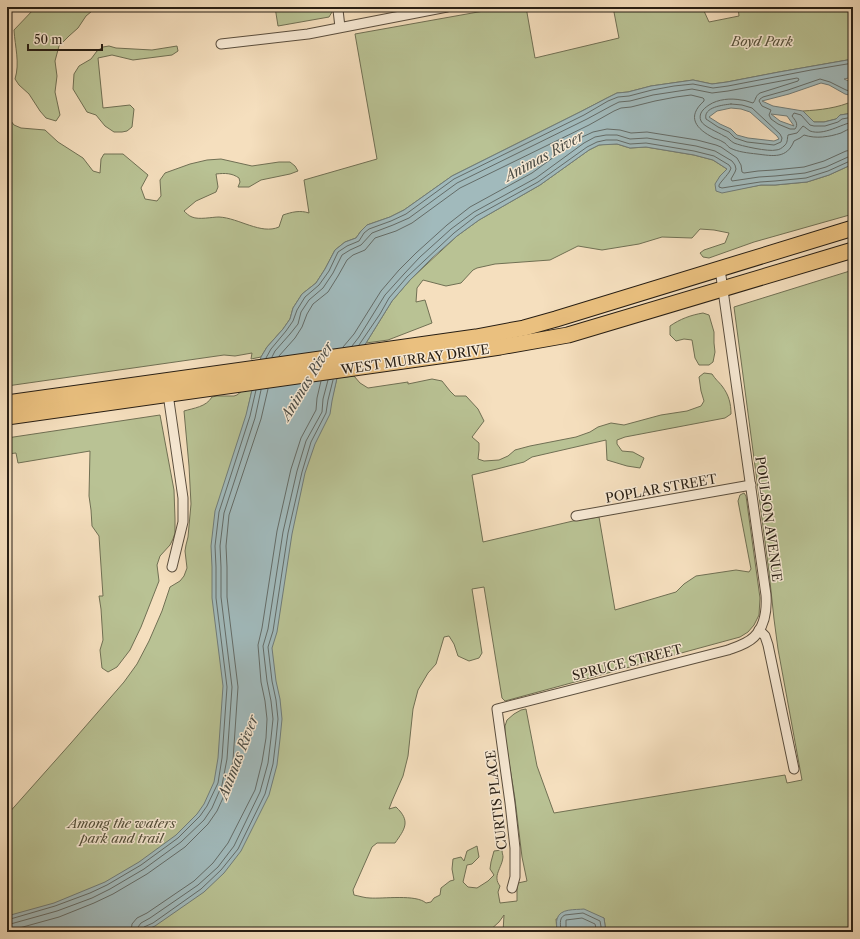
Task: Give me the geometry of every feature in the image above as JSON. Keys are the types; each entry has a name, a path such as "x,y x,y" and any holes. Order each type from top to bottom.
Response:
{"highway":[{"name":"WEST MURRAY DRIVE","path":"7,403 382,350 524,328 853,228"},
{"name":"WEST MURRAY DRIVE","path":"7,417 500,347 559,337 853,250"}],"street":[{"path":"339,7 340,27"},
{"path":"221,44 308,34 447,7"},
{"name":"POULSON AVENUE","path":"720,269 766,595 767,608 764,621 759,630"},
{"path":"168,394 184,498 183,522 172,567"},
{"name":"POPLAR STREET","path":"576,516 751,485"},
{"path":"759,630 765,636 768,645 794,768"},
{"name":"SPRUCE STREET","path":"497,709 728,650 748,642 759,630"},
{"name":"CURTIS PLACE","path":"497,709 514,835 516,877 512,888"}],"green space":[{"path":"34,7 97,7 86,16 78,28 59,46 55,61 57,76 55,92 60,115 56,121 46,118 29,94 15,79 17,61 14,30 34,9"},
{"path":"275,7 332,7 332,12 329,17 278,26"},
{"name":"Boyd Park","path":"506,7 526,7 535,58 619,38 613,7 703,7 709,22 739,16 738,7 853,7 853,59 727,82 712,84 693,80 617,93 452,176 404,210 390,217 367,225 356,238 345,242 335,250 316,283 302,294 293,308 290,319 267,347 261,357 251,359 252,353 235,356 224,355 7,386 7,116 14,125 21,128 45,130 58,142 83,158 93,171 100,173 101,159 104,154 123,154 148,175 141,188 145,199 157,201 161,196 160,180 165,173 190,164 207,160 221,159 252,166 290,162 298,171 261,180 249,187 238,187 240,182 239,178 234,175 216,174 218,187 216,192 196,201 184,211 195,218 227,218 257,228 272,229 279,227 283,215 296,212 309,213 304,180 377,159 355,34"},
{"path":"109,46 116,48 152,50 177,46 178,51 172,55 133,60 112,55 98,58 103,108 130,105 134,109 132,127 127,131 122,132 114,132 105,126 96,115 87,112 73,89 74,74 79,66 91,59 97,51 103,47"},
{"path":"853,101 853,113 840,115 836,119 824,122 813,122 803,111 829,108"},
{"path":"617,144 630,148 646,147 694,155 713,160 727,169 720,176 722,192 761,185 807,182 829,175 853,164 853,214 754,242 709,258 703,257 700,253 704,250 725,243 729,233 700,229 692,238 662,237 639,244 602,250 578,246 550,260 495,264 477,268 473,270 461,283 446,286 423,280 417,288 416,302 425,300 432,323 388,340 366,343 392,301 410,280 457,236 479,220 540,185 589,150 599,145"},
{"name":"Among the waters park and trail","path":"853,270 853,932 606,932 604,918 556,919 557,932 503,932 504,915 488,932 142,932 152,928 123,932 7,932 7,815 124,682 137,664 149,641 162,611 170,587 180,581 184,576 187,568 185,551 188,537 191,504 184,411 203,405 212,397 234,396 242,391 252,390 248,408 333,394 337,378 354,376 360,383 368,388 408,382 408,384 432,379 442,381 455,396 466,396 478,409 484,421 472,437 479,443 478,459 484,461 499,460 508,456 515,450 530,446 576,437 611,423 624,425 661,415 687,411 701,406 704,401 699,377 704,373 712,374 724,389 730,403 731,414 725,418 625,437 617,440 617,444 622,451 633,452 644,458 640,468 607,460 606,440 532,457 524,462 472,475 483,542 573,521 599,517 615,610 676,592 684,584 696,576 736,570 749,572 751,569 738,501 740,495 744,493 746,496 760,598 759,615 754,625 748,632 740,637 505,701 502,698 484,587 472,589 482,653 479,658 469,661 458,656 454,644 449,636 444,637 436,664 428,673 418,690 413,709 408,756 403,776 389,809 396,807 401,812 405,821 404,829 395,843 377,843 372,847 353,890 354,895 368,898 407,898 421,900 426,903 431,902 434,898 440,895 441,888 450,881 454,880 452,869 453,859 461,857 464,861 467,851 477,846 479,857 472,864 467,865 463,882 468,887 477,888 488,881 494,875 490,869 494,851 502,850 503,857 497,875 500,886 498,892 500,903 517,901 518,883 527,881 522,857 515,799 505,737 505,726 507,720 521,710 526,709 537,766 554,813 785,775 787,783 802,780 778,649 734,307"},
{"path":"703,313 709,315 714,332 715,352 713,362 709,365 699,365 695,358 692,340 684,339 676,341 670,335 670,326 678,321"},
{"path":"160,415 174,490 175,533 170,545 160,556 157,565 159,581 141,627 130,650 117,667 108,672 102,668 100,650 103,640 99,596 103,596 99,536 92,526 89,496 90,451 18,463 16,453 7,454 7,438"}],"water":[{"name":"Animas River","path":"853,59 853,77 844,79 853,83 853,96 821,83 762,101 773,106 803,111 814,122 824,122 836,119 840,115 853,113 853,164 829,175 807,182 761,185 722,193 716,191 715,184 727,169 713,160 694,155 646,147 630,148 617,144 599,145 589,150 540,185 479,220 457,236 410,280 392,301 366,343 337,378 330,414 315,444 305,473 292,534 277,632 272,648 282,719 277,765 269,795 241,851 224,873 204,892 155,926 142,932 7,932 7,916 54,903 105,882 139,862 176,835 197,814 204,804 214,782 218,758 223,686 212,598 211,546 215,511 246,415 261,357 267,347 290,319 293,308 302,294 316,283 335,250 345,242 356,238 367,225 390,217 404,210 452,176 617,93 693,80 712,84","holes":["731,108 750,112 779,139 774,141 748,138 737,135 731,129 709,117 717,111","771,114 787,116 794,126 780,121"]},
{"path":"584,909 604,918 606,932 557,932 557,920 561,913 568,910"}]}
